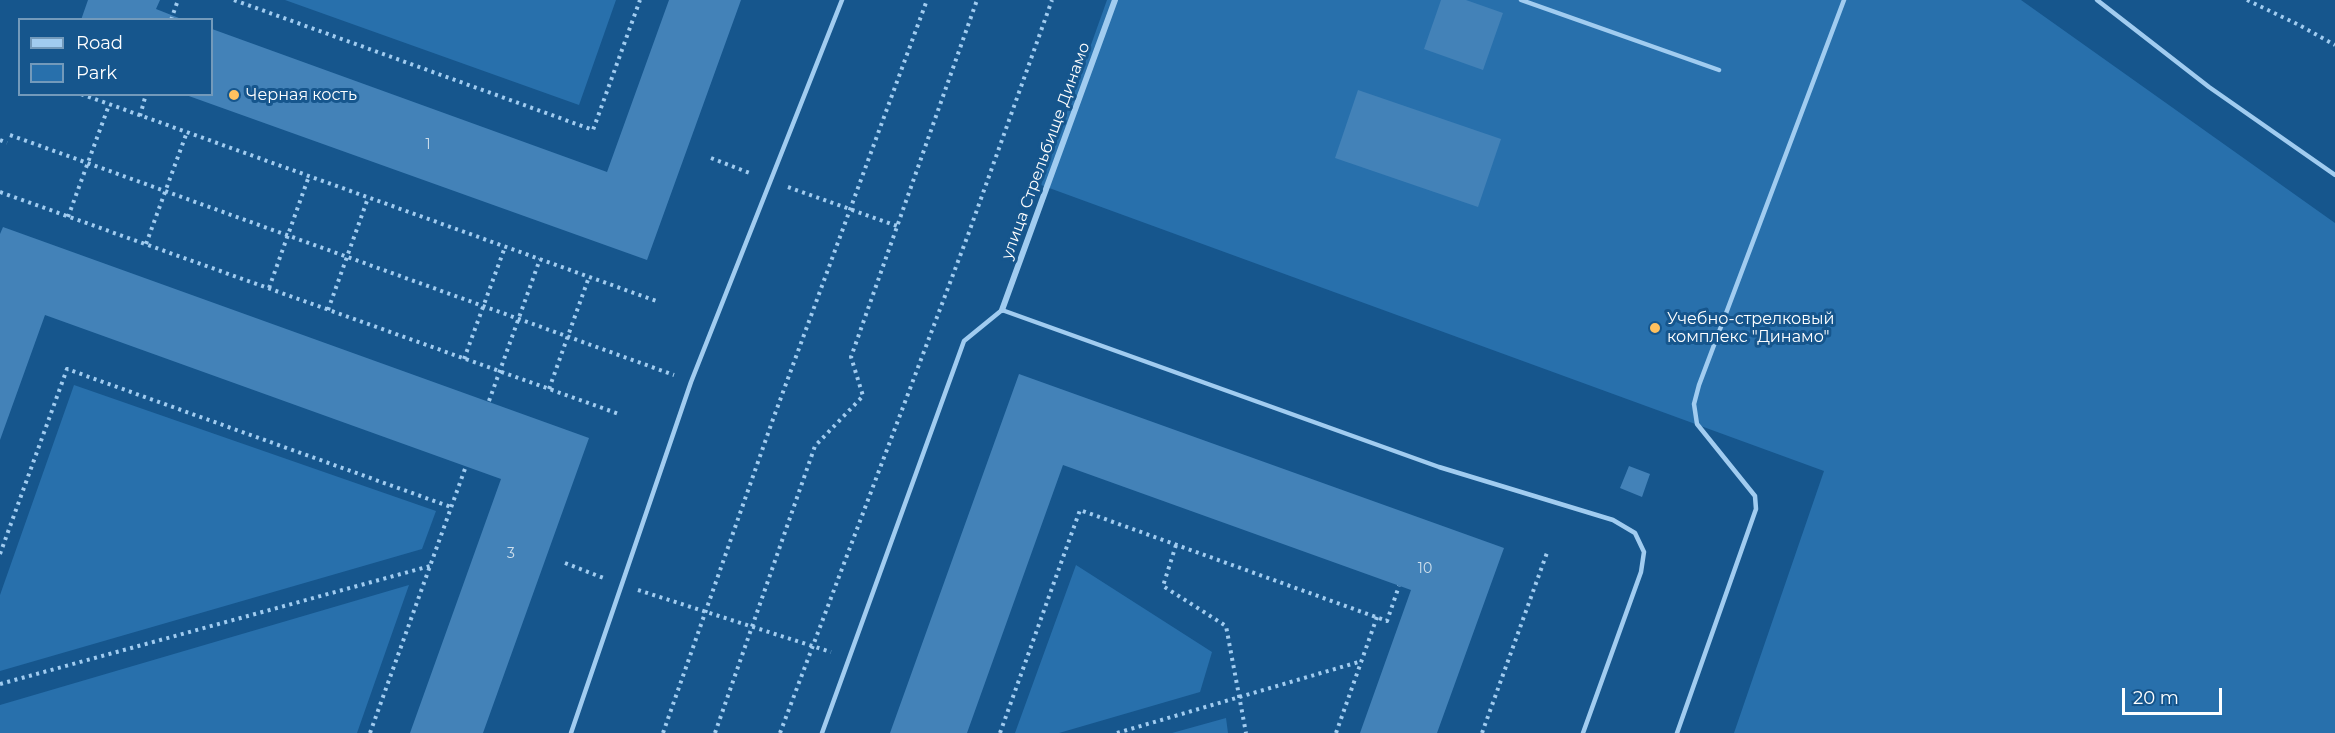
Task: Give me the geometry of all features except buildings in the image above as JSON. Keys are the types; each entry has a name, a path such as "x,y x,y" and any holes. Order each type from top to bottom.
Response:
{"street":[{"name":"улица Стрельбище Динамо","path":"1002,310 1115,0"}],"lane":[{"path":"571,733 620,584 691,382 842,0"},
{"path":"1521,0 1719,70"},
{"path":"1677,733 1756,509 1755,496 1697,424 1694,404 1699,385 1844,0"},
{"path":"2097,0 2210,87 2335,175"},
{"path":"822,733 964,340 1002,310 1439,467 1613,520 1635,533 1644,552 1641,572 1583,733"}],"path":[{"path":"172,18 178,0"},
{"path":"234,0 594,130 640,0"},
{"path":"663,733 772,422 927,0"},
{"path":"715,733 815,446 863,396 851,357 977,0"},
{"path":"780,733 964,245 1052,0"},
{"path":"2247,0 2335,45"},
{"path":"87,96 659,302"},
{"path":"140,116 145,96"},
{"path":"68,217 109,104"},
{"path":"146,244 187,132"},
{"path":"10,135 568,335 691,382"},
{"path":"0,140 8,143"},
{"path":"711,158 897,226"},
{"path":"269,288 309,176"},
{"path":"0,192 619,414"},
{"path":"328,310 368,198"},
{"path":"464,359 504,247"},
{"path":"489,401 540,260"},
{"path":"549,389 590,277"},
{"path":"0,554 67,369 451,507"},
{"path":"370,733 466,466"},
{"path":"1000,733 1080,510 1387,621 1399,585"},
{"path":"1176,545 1163,586 1226,626 1246,733"},
{"path":"1482,733 1548,550"},
{"path":"565,563 620,584 849,658"},
{"path":"0,684 430,566"},
{"path":"1336,733 1377,617"},
{"path":"1117,733 1362,661"}],"green space":[{"path":"285,0 616,0 579,105"},
{"path":"1107,0 2021,0 2335,223 2335,733 1734,733 1824,471 1041,185"},
{"path":"74,385 436,511 422,549 0,671 0,595"},
{"path":"1076,565 1212,652 1200,692 1059,733 1015,733"},
{"path":"409,585 357,733 0,733 0,705"},
{"path":"1226,718 1228,733 1172,733"}],"place":[{"name":"Черная кость","path":"234,95"},
{"name":"Учебно-стрелковый комплекс \"Динамо\"","path":"1655,328"}]}
